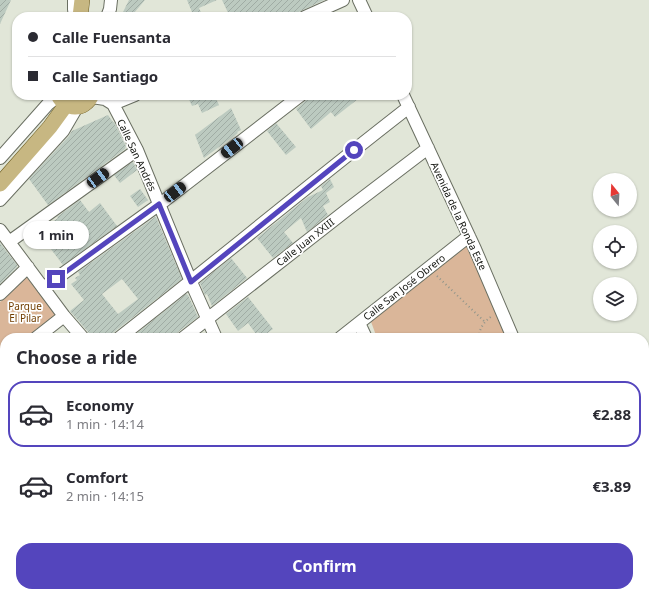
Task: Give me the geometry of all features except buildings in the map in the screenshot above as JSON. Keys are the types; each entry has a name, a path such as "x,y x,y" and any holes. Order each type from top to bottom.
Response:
{"main road":[{"path":"81,12 82,0"},
{"path":"91,12 92,0"},
{"path":"0,184 50,127 65,101 83,105 89,100"}],"street":[{"path":"74,0 74,12"},
{"path":"109,12 111,0"},
{"path":"316,12 343,0"},
{"path":"359,0 365,12"},
{"path":"107,100 114,104 123,100"},
{"path":"43,288 159,204 294,100"},
{"name":"Avenida de la Ronda Este","path":"406,100 469,236 511,333"},
{"path":"0,158 48,104 65,101 63,131 0,200"},
{"name":"Calle San Andrés","path":"114,104 137,150 214,333"},
{"path":"128,333 326,172 409,107"},
{"name":"Calle Juan XXIII","path":"189,333 348,208 428,148"},
{"path":"9,242 137,150"},
{"path":"0,230 64,316 79,333"},
{"name":"Calle San José Obrero","path":"346,333 469,236"},
{"path":"0,294 28,267"},
{"path":"42,333 64,316"},
{"path":"359,323 364,333"}],"path":[{"path":"429,268 485,322"},
{"path":"479,333 482,325 490,317 502,311"}],"green space":[{"path":"465,244 508,333 375,333 370,319"},
{"name":"Parque El Pilar","path":"26,277 59,315 36,333 0,333 0,302"}],"route":[{"path":"56,279 159,204 191,282 354,150"}]}
